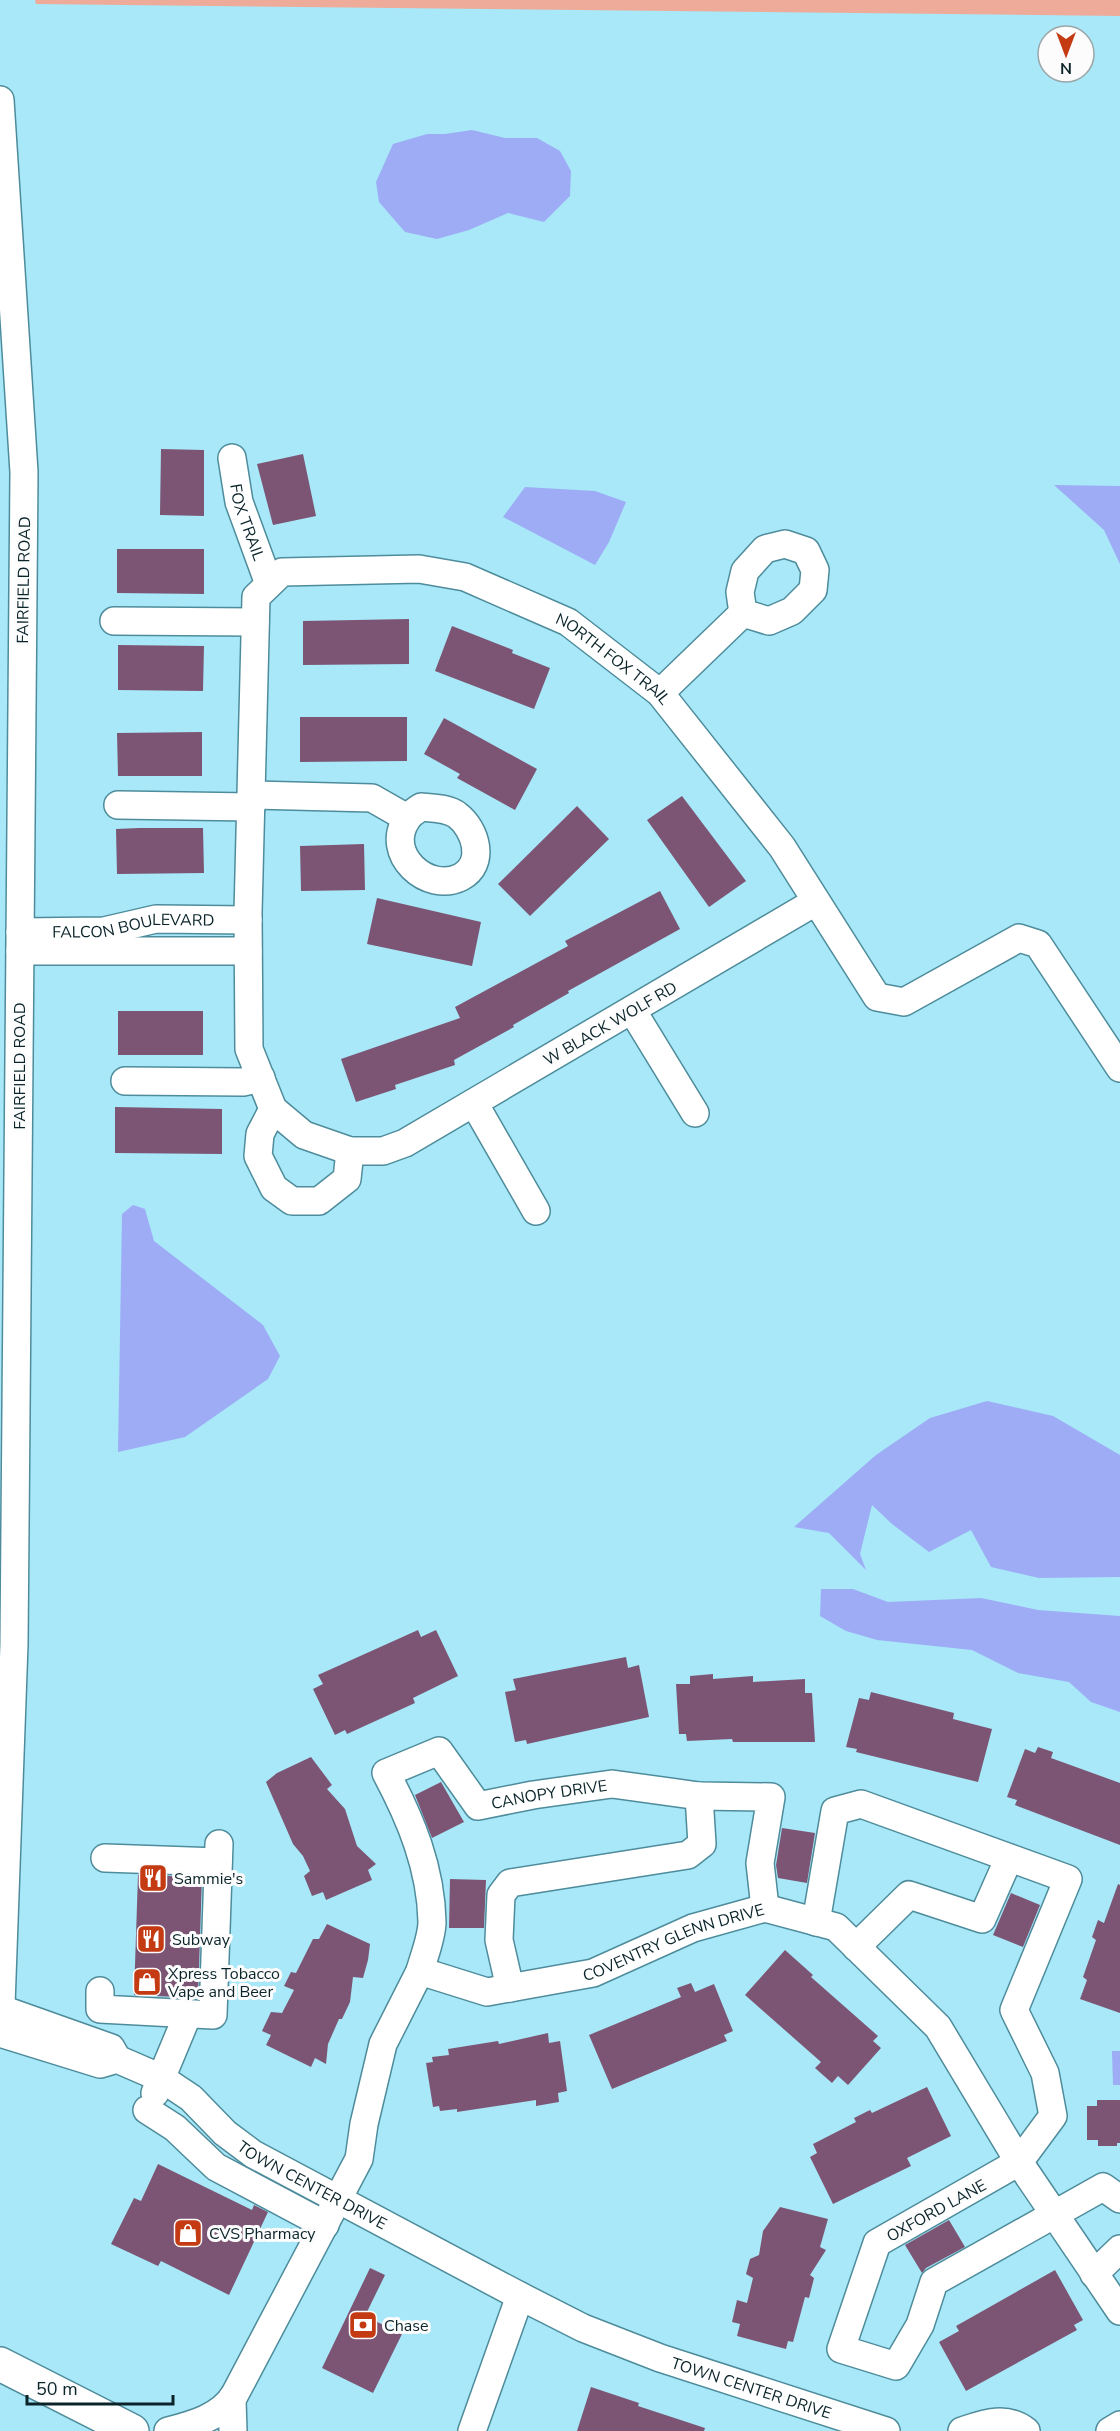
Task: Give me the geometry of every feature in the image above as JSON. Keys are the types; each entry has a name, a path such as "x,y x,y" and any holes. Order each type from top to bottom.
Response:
{"main road":[{"path":"0,2364 132,2431"}],"street":[{"name":"FAIRFIELD ROAD","path":"0,100 10,411 24,472 20,942 8,1380 14,1644 0,2033"},
{"name":"FOX TRAIL","path":"232,458 239,502 269,584"},
{"name":"NORTH FOX TRAIL","path":"269,584 282,572 419,569 465,577 568,622 660,693 782,847 877,997 904,1002 1018,938 1038,944 1120,1068"},
{"path":"269,584 256,597 248,920 249,1049 273,1109 260,1134 258,1156 274,1188 292,1201 319,1201 347,1179 350,1151"},
{"path":"660,693 743,613"},
{"path":"114,621 255,622"},
{"path":"118,805 372,798 407,818"},
{"name":"W BLACK WOLF RD","path":"273,1109 304,1135 350,1151 383,1151 405,1143 815,902"},
{"name":"FALCON BOULEVARD","path":"20,942 104,931 156,919 248,920"},
{"name":"FALCON BOULEVARD","path":"20,942 248,958"},
{"path":"632,1010 695,1113"},
{"path":"125,1081 243,1082 261,1078"},
{"path":"474,1103 536,1211"},
{"name":"CANOPY DRIVE","path":"420,1971 432,1924 425,1865 409,1815 386,1773 439,1751 478,1806 533,1795 612,1784 699,1796 771,1797 760,1863 765,1908"},
{"path":"510,1988 499,1940 501,1895 510,1883 687,1855 702,1844 699,1796"},
{"name":"OXFORD LANE","path":"816,1922 835,1811 861,1804 1068,1879 1014,2010 1045,2073 1053,2116 1019,2162 877,2243 841,2349 896,2366 921,2325 934,2282 1102,2187 1120,2199"},
{"path":"100,1991 100,2009 213,2015 219,1853 105,1858"},
{"path":"856,1947 909,1895 982,1919 1009,1857"},
{"name":"COVENTRY GLENN DRIVE","path":"420,1971 487,1992 593,1973 693,1928 765,1908 836,1927 938,2027 1053,2216 1120,2311"},
{"path":"168,2431 204,2420 232,2400 359,2159 364,2124 383,2044 420,1971"},
{"name":"TOWN CENTER DRIVE","path":"1,2009 111,2048 117,2059 162,2078 191,2098 238,2144 583,2328 660,2358 886,2431"},
{"path":"188,2014 148,2108 175,2128 216,2167 325,2224"},
{"name":"TOWN CENTER DRIVE","path":"0,2033 100,2064 117,2059"},
{"path":"1094,2274 1120,2249"},
{"path":"472,2431 520,2296"},
{"path":"232,2400 233,2431"},
{"path":"962,2431 997,2422 1015,2425 1026,2431"},
{"path":"1110,2431 1120,2425"}],"shaded area":[{"path":"35,0 1120,0 1120,16 36,4"}],"water":[{"path":"472,130 505,138 537,138 560,151 571,171 570,196 544,222 508,213 469,230 437,239 405,232 379,202 376,182 393,144 427,134"},
{"path":"1054,485 1120,486 1120,564 1104,530"},
{"path":"525,487 595,491 626,502 609,542 595,565 503,517"},
{"path":"133,1205 145,1209 154,1241 263,1325 280,1356 268,1379 185,1437 118,1452 122,1214"},
{"path":"987,1401 1053,1416 1120,1455 1120,1577 1039,1578 991,1567 971,1530 929,1552 892,1524 872,1505 860,1554 866,1570 829,1533 794,1527 876,1455 930,1418"},
{"path":"821,1589 853,1589 888,1602 981,1598 1038,1610 1120,1616 1120,1712 1091,1702 1069,1682 1018,1673 972,1650 877,1640 846,1631 820,1616"},
{"path":"1112,2051 1120,2051 1120,2085 1113,2085"}],"building":[{"path":"161,449 204,450 204,516 160,515"},
{"path":"303,454 316,516 273,525 257,464"},
{"path":"117,549 204,549 204,594 117,593"},
{"path":"409,619 409,664 303,665 303,621"},
{"path":"452,626 513,650 512,653 550,668 534,709 435,671"},
{"path":"118,645 204,646 203,691 118,690"},
{"path":"300,717 407,717 407,761 300,762"},
{"path":"444,718 537,769 515,810 457,778 460,774 424,754"},
{"path":"202,732 202,776 118,776 117,733"},
{"path":"682,796 746,881 709,907 647,820"},
{"path":"577,806 609,839 530,916 498,884"},
{"path":"203,828 204,873 117,874 116,829"},
{"path":"364,844 365,890 301,891 300,846"},
{"path":"660,891 680,929 568,991 569,993 513,1025 514,1027 454,1060 455,1065 395,1085 396,1089 356,1102 341,1059 460,1018 455,1007 568,946 565,941"},
{"path":"377,898 481,922 472,966 367,944"},
{"path":"118,1011 203,1011 203,1055 118,1055"},
{"path":"115,1107 222,1109 222,1154 115,1153"},
{"path":"418,1630 421,1637 436,1630 458,1676 413,1698 415,1703 347,1734 345,1730 335,1735 313,1689 323,1684 318,1675"},
{"path":"626,1657 628,1668 639,1665 649,1717 527,1744 526,1740 515,1742 505,1692 516,1690 513,1679"},
{"path":"713,1674 713,1679 753,1676 753,1682 805,1679 805,1693 812,1693 815,1742 733,1742 732,1739 687,1741 686,1734 679,1734 676,1684 690,1684 690,1676"},
{"path":"871,1692 954,1713 953,1719 992,1729 978,1782 856,1752 857,1749 846,1747 859,1698 869,1700"},
{"path":"1038,1747 1053,1752 1051,1758 1120,1783 1120,1845 1015,1805 1017,1800 1007,1797 1025,1749 1035,1753"},
{"path":"311,1757 332,1785 327,1789 345,1809 357,1846 376,1864 368,1870 372,1880 326,1900 323,1892 312,1896 304,1876 310,1871 303,1856 293,1844 266,1782 277,1773"},
{"path":"441,1782 464,1822 432,1838 415,1795"},
{"path":"782,1828 815,1833 807,1883 778,1878 776,1865"},
{"path":"138,1875 202,1877 198,1998 134,1995"},
{"path":"450,1879 486,1880 484,1928 449,1928"},
{"path":"1118,1884 1120,1885 1120,2013 1080,1999 1087,1980 1083,1977 1096,1940 1092,1937 1098,1920 1104,1923"},
{"path":"1011,1893 1040,1905 1023,1947 993,1935"},
{"path":"327,1924 370,1944 363,1978 353,1977 350,2002 342,2019 339,2019 328,2044 326,2064 315,2058 311,2067 266,2045 271,2035 262,2031 271,2012 282,2013 294,1990 284,1986 291,1972 296,1973 313,1939 319,1939"},
{"path":"785,1950 813,1975 811,1977 878,2036 873,2041 881,2048 848,2085 838,2076 832,2083 815,2068 821,2062 745,1995"},
{"path":"691,1983 695,1992 714,1984 733,2031 724,2035 727,2041 612,2089 589,2035 681,1997 677,1988"},
{"path":"548,2033 549,2043 560,2041 567,2091 558,2093 559,2102 536,2106 536,2100 457,2112 457,2109 440,2111 439,2106 433,2107 426,2063 433,2062 432,2057 449,2055 448,2049 498,2041 499,2044"},
{"path":"927,2087 951,2136 907,2158 911,2166 833,2204 810,2157 817,2153 813,2144 856,2122 854,2118 870,2110 872,2113"},
{"path":"1097,2100 1120,2100 1120,2143 1117,2143 1117,2146 1098,2146 1098,2140 1087,2140 1087,2106 1097,2106"},
{"name":"CVS Pharmacy","path":"158,2164 252,2210 254,2205 268,2212 229,2295 161,2261 158,2266 111,2244 134,2198 141,2201"},
{"path":"780,2207 828,2219 820,2247 826,2250 810,2275 814,2278 809,2298 805,2297 793,2342 788,2341 786,2349 737,2336 740,2324 732,2322 737,2300 747,2303 753,2278 746,2274 750,2259 759,2255 763,2231"},
{"path":"949,2220 965,2247 926,2268 922,2273 905,2245"},
{"name":"Chase","path":"370,2268 385,2275 365,2316 402,2334 373,2393 322,2368"},
{"path":"1055,2270 1083,2320 1074,2325 1077,2330 966,2391 939,2342 959,2331 956,2326"},
{"path":"591,2387 639,2403 638,2406 705,2428 704,2431 577,2431"}],"place":[{"name":"Sammie's","path":"153,1878"},
{"name":"Subway","path":"151,1939"},
{"name":"Xpress Tobacco Vape and Beer","path":"147,1982"},
{"name":"CVS Pharmacy","path":"188,2233"},
{"name":"Chase","path":"363,2325"}]}
